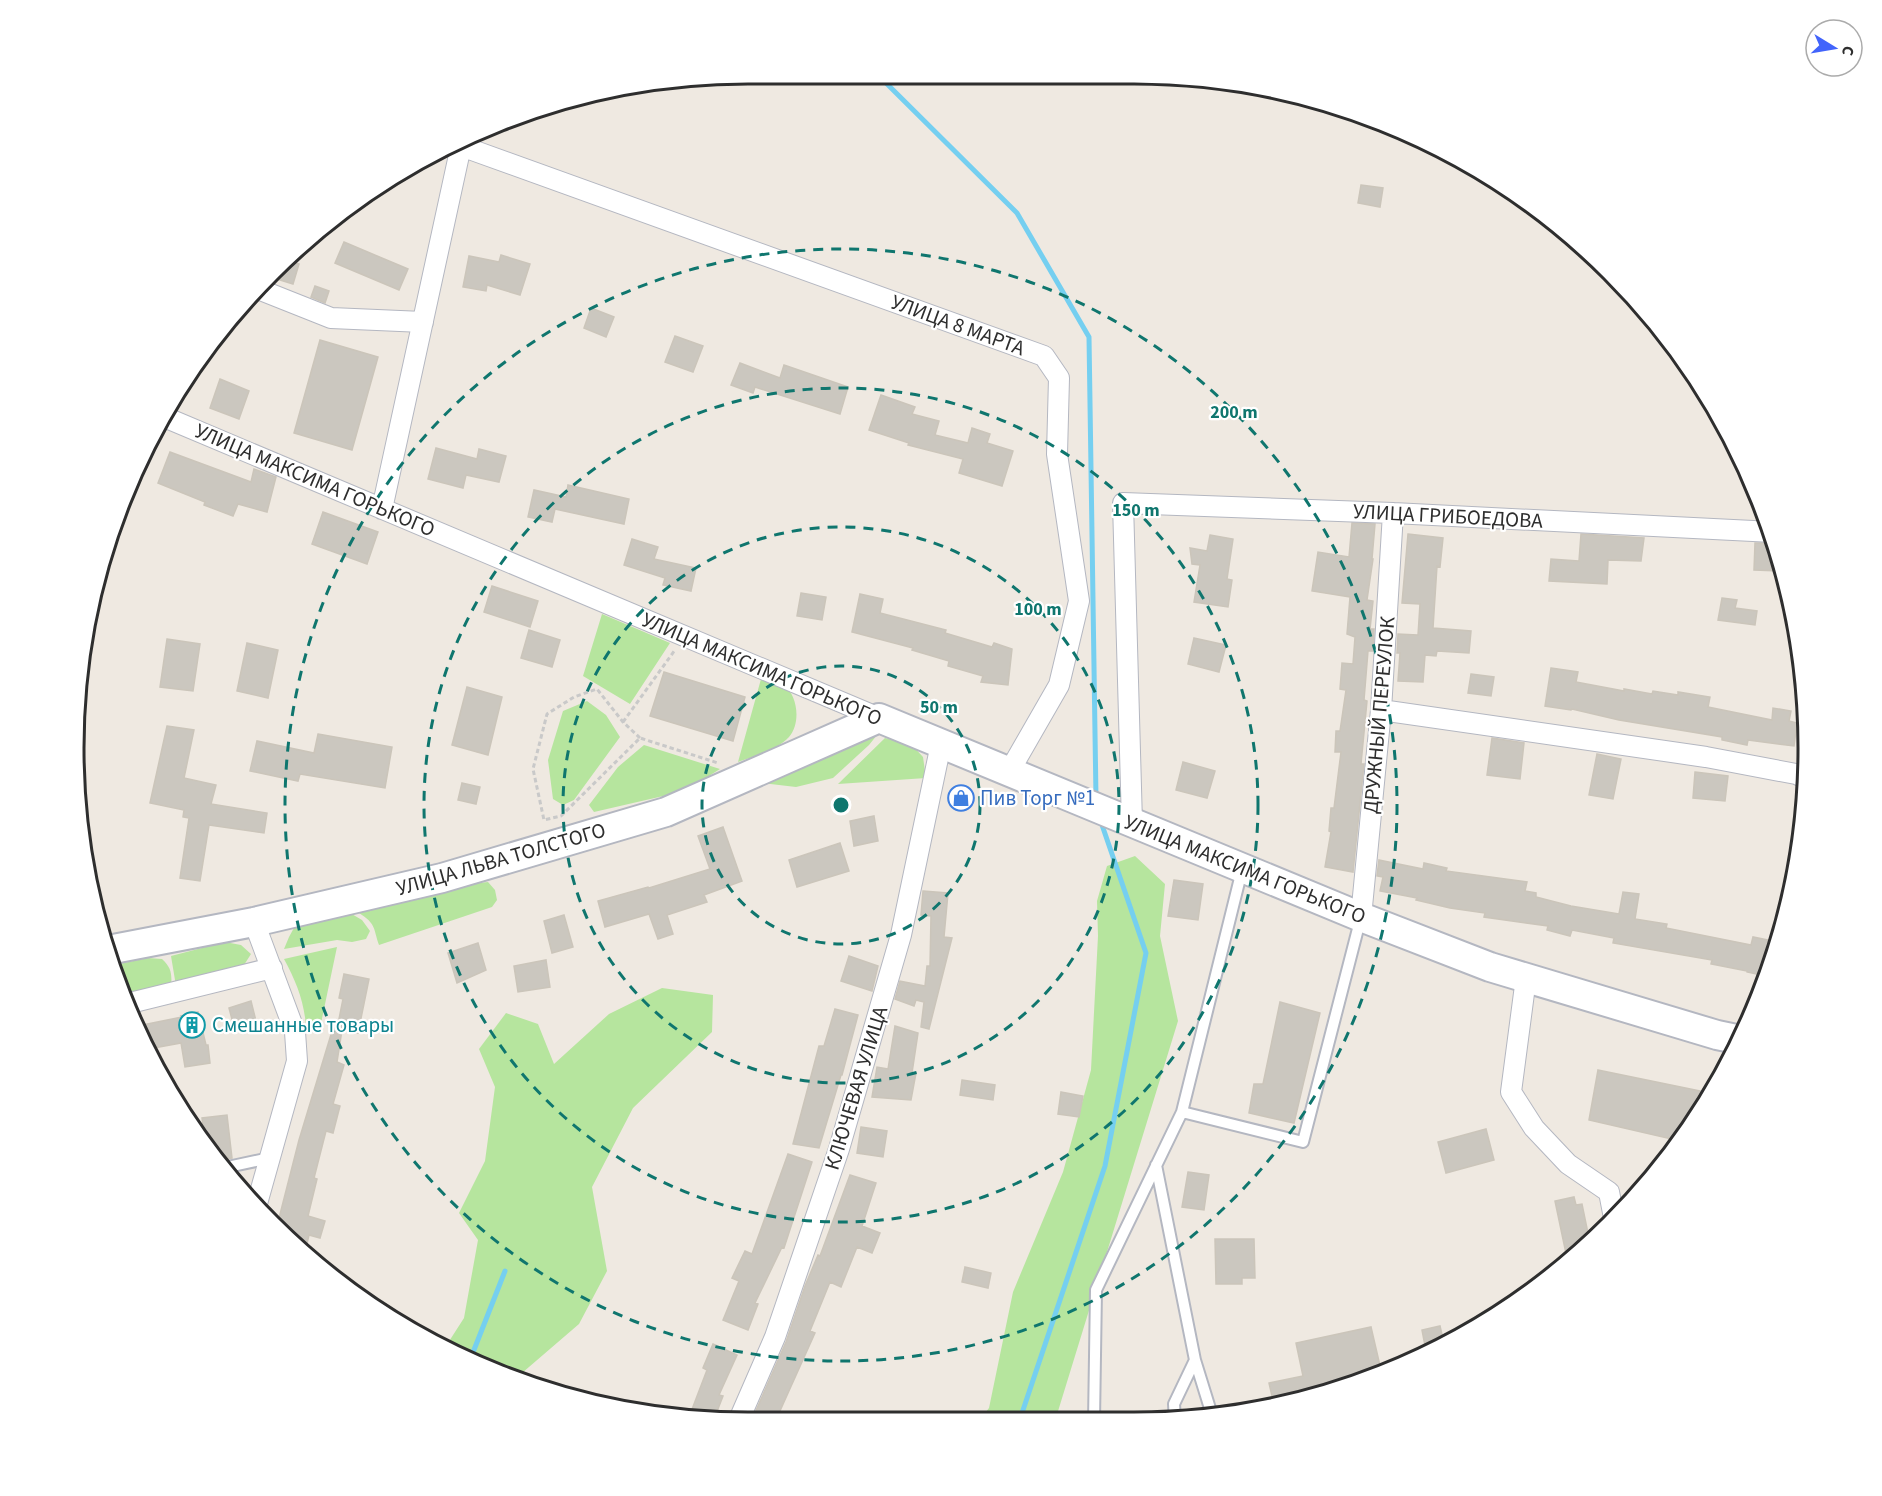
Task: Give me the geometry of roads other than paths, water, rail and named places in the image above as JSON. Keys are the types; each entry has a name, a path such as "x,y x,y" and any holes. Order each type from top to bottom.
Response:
{"street":[{"name":"УЛИЦА 8 МАРТА","path":"465,147 1044,356 1059,378 1057,454 1079,601 1059,685 1009,772"},
{"name":"УЛИЦА 8 МАРТА","path":"423,322 460,149"},
{"path":"265,292 331,318 423,322 382,509"},
{"name":"УЛИЦА МАКСИМА ГОРЬКОГО","path":"171,420 941,744 1361,917 1490,967 1732,1038"},
{"name":"УЛИЦА ГРИБОЕДОВА","path":"1132,823 1123,503 1761,530"},
{"name":"ДРУЖНЫЙ ПЕРЕУЛОК","path":"1361,917 1381,710 1393,513"},
{"path":"1381,710 1706,757 1797,775"},
{"name":"УЛИЦА ЛЬВА ТОЛСТОГО","path":"115,949 254,922 442,878 666,812 879,718"},
{"name":"КЛЮЧЕВАЯ УЛИЦА","path":"742,1412 775,1337 839,1149 901,935 941,744"},
{"path":"254,922 295,1032 297,1061 259,1197"},
{"path":"135,1003 272,968"},
{"path":"1526,978 1511,1092 1534,1128 1568,1164 1609,1192 1612,1209"}],"lane":[{"path":"1094,1412 1096,1290 1182,1112 1243,868"},
{"path":"1182,1112 1303,1142 1361,917"},
{"path":"233,1166 270,1158"},
{"path":"1156,1165 1195,1360 1210,1407"},
{"path":"1174,1411 1174,1404 1195,1360"}],"waterway":[{"path":"887,84 1017,213 1089,337 1096,798"},
{"path":"1022,1412 1105,1166 1146,953 1101,822"},
{"path":"473,1352 505,1271"}],"place":[{"name":"Пив Торг №1","path":"961,798"},
{"name":"Смешанные товары","path":"192,1025"}]}
